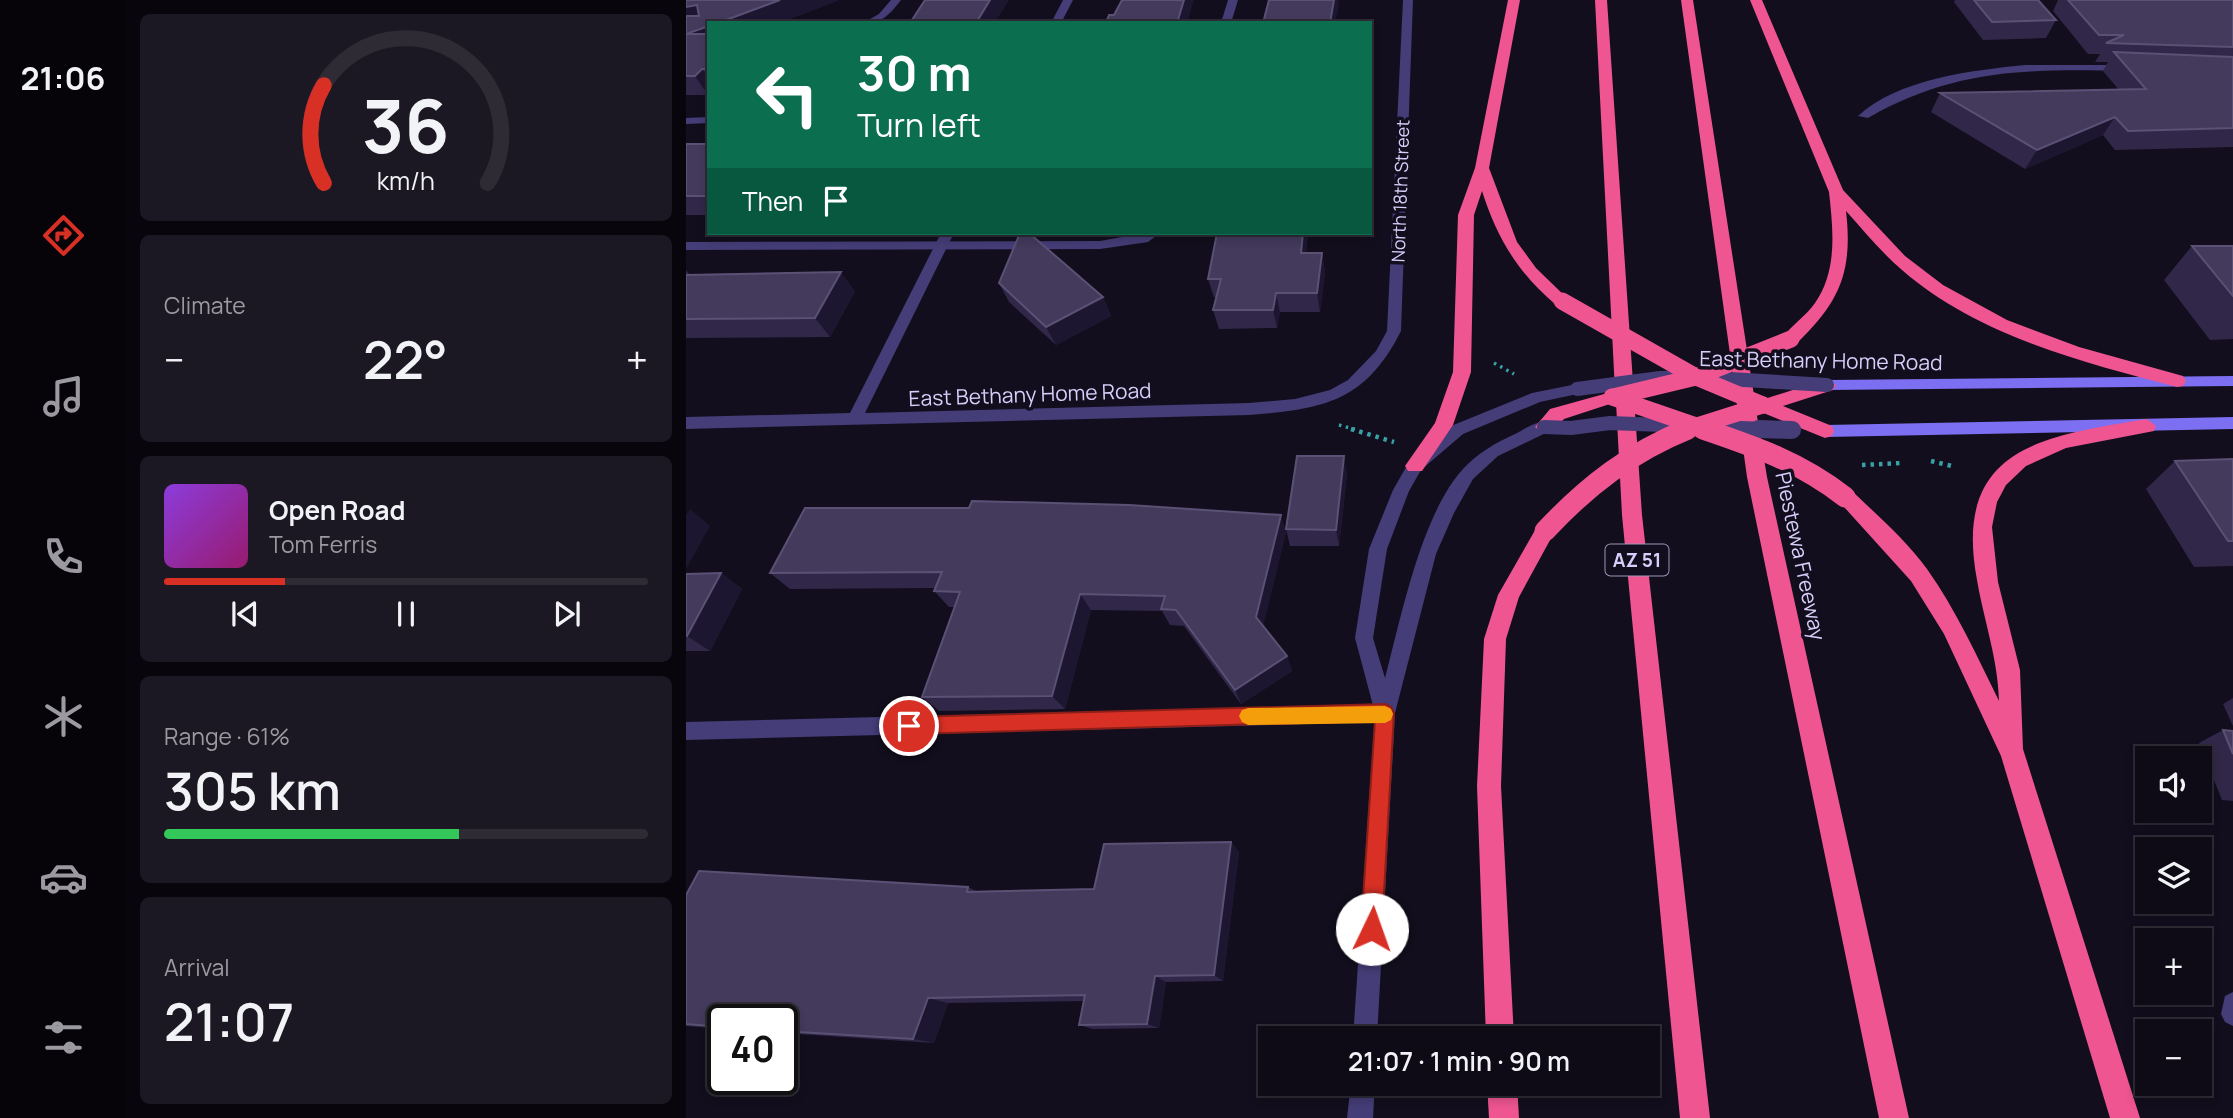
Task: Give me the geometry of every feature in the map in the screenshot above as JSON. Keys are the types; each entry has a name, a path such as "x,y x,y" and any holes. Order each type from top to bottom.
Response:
{"highway":[{"path":"1415,466 1444,425 1462,372 1466,215 1482,169 1514,0"},
{"name":"AZ 51","path":"1601,0 1632,515 1695,1118"},
{"name":"Piestewa Freeway","path":"1687,0 1757,477 1894,1118"},
{"path":"1544,427 1557,414 1612,397 1696,377 1791,339 1815,317 1832,291 1842,253 1836,192 1756,0"},
{"path":"1482,169 1510,248 1546,288 1562,301 1696,377 1827,431"},
{"path":"1836,192 1910,270 1979,313 2098,361 2177,381"},
{"path":"1499,1026 1489,786 1495,639 1509,595 1545,531 1565,507 1613,465 1693,424 1827,385"},
{"path":"1577,389 1612,397 1693,424 1775,454 1816,474 1845,497 1899,550 1919,575 1952,627 2013,754 2125,1118"},
{"path":"2013,754 2007,662 1982,560 1983,514 1998,480 2018,462 2060,442 2147,426"},
{"path":"1503,1096 1504,1118"}],"main road":[{"name":"East Bethany Home Road","path":"1827,385 2233,381"},
{"path":"1827,431 2233,424"}],"street":[{"path":"872,21 883,16 895,0"},
{"path":"1057,21 1068,0"},
{"path":"1227,21 1233,0"},
{"name":"North 18th Street","path":"1367,373 1384,354 1394,331 1408,0"},
{"path":"1864,116 1893,97 1946,78 1992,70 2037,67 2144,69"},
{"path":"686,121 707,120"},
{"path":"686,246 945,238 1100,245 1143,239 1150,235"},
{"path":"854,420 945,238"},
{"name":"East Bethany Home Road","path":"686,423 1285,407 1322,400 1348,388 1367,373"},
{"name":"East Bethany Home Road","path":"1415,466 1457,430 1538,397 1577,389 1660,378 1696,377 1827,385"},
{"path":"1366,1026 1385,713 1427,554 1446,511 1467,474 1492,452 1544,427 1571,428 1609,423 1693,424 1827,431"},
{"path":"1385,713 1364,638 1378,549 1401,490 1415,466"},
{"path":"686,732 1385,713"},
{"path":"1360,1118 1362,1096"}],"path":[{"path":"1493,362 1514,374"},
{"path":"1338,424 1402,445"},
{"path":"1928,461 1952,466"},
{"path":"1856,466 1904,462"}],"building":[{"path":"686,0 780,0 723,21 707,21 707,27 686,34 686,16 699,16 697,5 686,7"},
{"path":"925,0 990,0 977,21 911,21"},
{"path":"1122,0 1184,0 1178,21 1107,21 1109,15 1114,15"},
{"path":"1269,0 1334,0 1330,21 1264,21"},
{"path":"1974,0 2038,0 2056,20 1992,22"},
{"path":"2068,0 2233,0 2233,47 2106,43 2124,35 2099,35"},
{"path":"686,34 707,34 707,69 702,69 695,76 686,76"},
{"path":"2114,52 2233,57 2233,128 2128,131 2115,117 2037,150 1940,93 2146,89"},
{"path":"686,144 707,144 707,196 686,196"},
{"path":"1019,235 1031,235 1103,297 1046,327 999,283"},
{"path":"1217,235 1303,235 1301,253 1322,253 1317,293 1276,293 1273,310 1213,310 1221,279 1208,279"},
{"path":"2192,246 2233,246 2233,296"},
{"path":"841,272 815,318 686,319 686,275"},
{"path":"1297,456 1344,456 1336,530 1286,529"},
{"path":"2233,459 2233,541 2228,541 2175,461"},
{"path":"972,501 1129,505 1281,515 1256,617 1287,656 1235,690 1176,610 1161,609 1165,596 1080,594 1052,696 922,697 960,592 934,591 942,572 770,573 805,508 969,508"},
{"path":"721,573 687,636 686,636 686,574"},
{"path":"2223,730 2233,731 2233,754"},
{"path":"1231,842 1214,975 1155,976 1147,1024 1079,1025 1085,995 928,998 913,1039 798,1032 798,1004 707,1004 707,1026 686,1024 686,895 699,871 968,887 967,892 1094,889 1104,844"}],"slow traffic":[{"path":"1248,716 1385,714"}],"route":[{"path":"909,726 1385,713 1372,929"}]}
